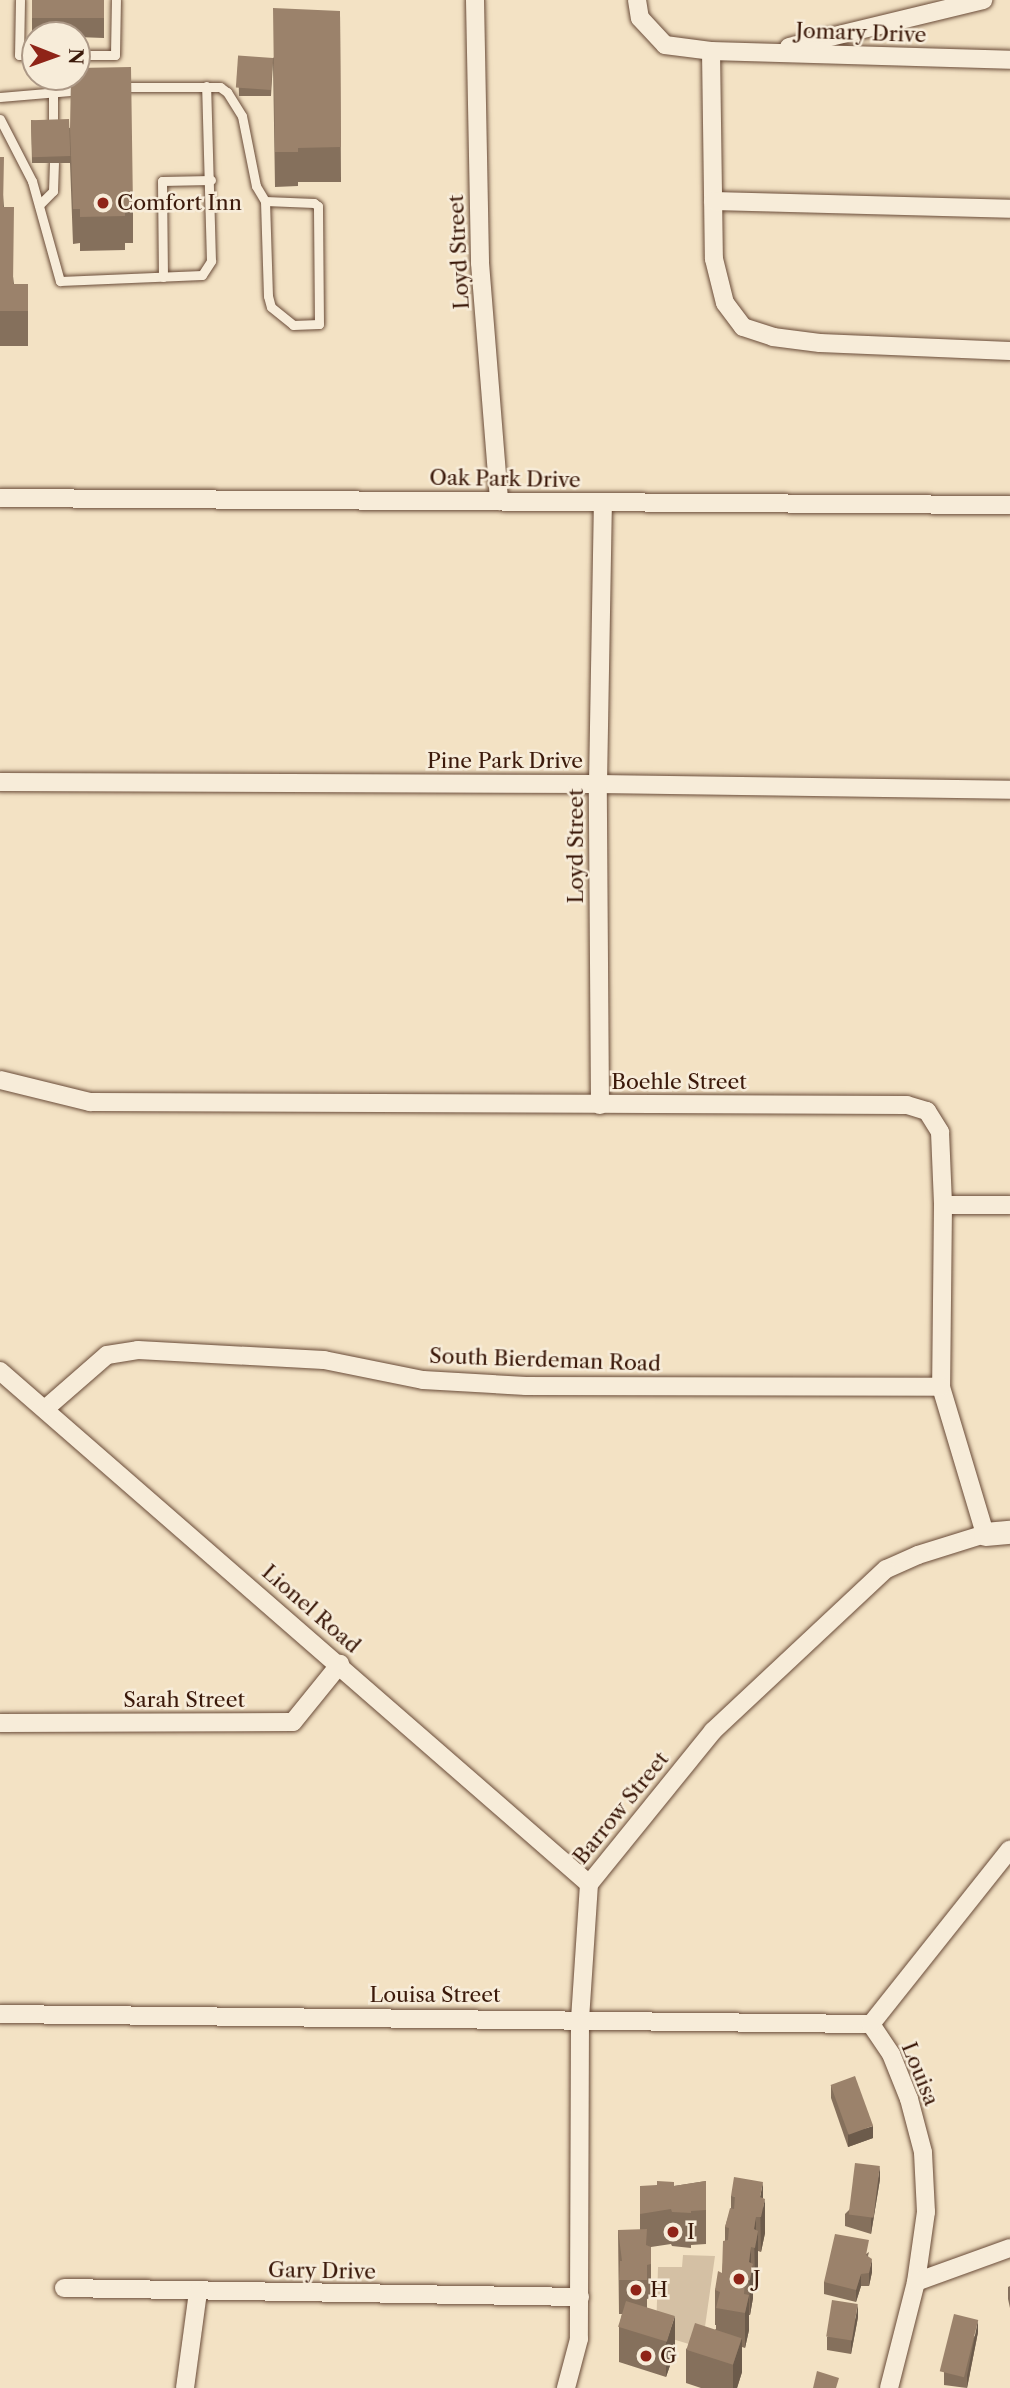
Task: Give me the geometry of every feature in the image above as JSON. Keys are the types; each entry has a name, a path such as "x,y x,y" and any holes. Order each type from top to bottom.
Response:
{"street":[{"name":"Loyd Street","path":"475,0 480,262 499,502"},
{"name":"Jomary Drive","path":"638,0 640,18 665,44 711,51 1010,60"},
{"path":"767,53 983,0"},
{"path":"711,51 714,259 725,303 743,327 773,337 820,343 1010,351"},
{"path":"713,201 1010,209"},
{"name":"Oak Park Drive","path":"0,498 1010,505"},
{"name":"Loyd Street","path":"600,1105 598,784 603,503"},
{"name":"Pine Park Drive","path":"0,782 598,784 1010,790"},
{"name":"Boehle Street","path":"0,1080 90,1101 907,1105 927,1111 940,1132 943,1205 941,1387 985,1534"},
{"path":"943,1205 1010,1205"},
{"name":"South Bierdeman Road","path":"45,1409 107,1355 138,1350 324,1360 423,1380 526,1386 941,1387"},
{"name":"Lionel Road","path":"4,1380 45,1409 589,1884"},
{"path":"985,1534 1010,1532"},
{"name":"Barrow Street","path":"566,2388 579,2339 580,2019 589,1884 713,1731 886,1569 918,1555 985,1534"},
{"name":"Sarah Street","path":"0,1723 293,1722 340,1664"},
{"path":"871,2024 1010,1849"},
{"name":"Louisa Street","path":"0,2014 871,2024"},
{"name":"Louisa","path":"871,2024 891,2054 909,2099 923,2152 926,2212 916,2282 889,2388"},
{"path":"916,2282 1010,2248"},
{"name":"Gary Drive","path":"64,2288 580,2297"},
{"path":"186,2388 198,2292"}],"lane":[{"path":"20,0 21,55"},
{"path":"91,55 115,55 116,0"},
{"path":"103,88 206,86 220,87 227,92 242,116 256,186 265,201 268,296 271,307 293,325 319,324 318,205 265,201"},
{"path":"0,119 32,181 60,281 202,275 211,261 211,180 206,86"},
{"path":"0,97 75,91"},
{"path":"52,126 53,94"},
{"path":"39,205 53,191 54,163"},
{"path":"163,277 162,181 211,180"}],"shaded area":[{"path":"683,2255 715,2256 702,2348 656,2334 658,2267 682,2267"}],"building":[{"path":"32,0 104,0 104,18 32,18"},
{"path":"273,8 340,11 341,147 298,148 298,152 275,152"},
{"path":"238,56 273,58 271,90 236,87"},
{"name":"Comfort Inn","path":"131,67 133,208 125,208 125,216 80,217 80,209 73,209 71,91 91,91 91,68"},
{"path":"69,119 70,156 32,157 31,120"},
{"path":"0,157 4,157 3,207 14,207 13,284 28,284 28,311 0,311"},
{"path":"855,2076 873,2126 849,2135 831,2085"},
{"path":"855,2163 880,2166 873,2218 849,2215"},
{"path":"734,2177 763,2182 760,2197 765,2199 761,2217 756,2217 754,2229 758,2231 755,2248 751,2247 749,2262 753,2264 750,2280 745,2281 744,2294 749,2295 745,2313 716,2308 720,2292 715,2290 718,2271 722,2273 723,2241 728,2240 729,2228 725,2227 730,2208 734,2209 735,2196 731,2196"},
{"path":"657,2181 674,2182 674,2186 706,2181 706,2210 691,2213 672,2212 671,2209 640,2214 640,2186 657,2185"},
{"path":"647,2229 646,2245 651,2247 651,2264 647,2265 647,2280 619,2280 622,2261 618,2230"},
{"path":"835,2234 869,2240 866,2255 872,2259 869,2273 861,2274 856,2290 824,2282"},
{"path":"832,2300 858,2304 852,2341 826,2337"},
{"path":"626,2301 675,2316 667,2342 618,2327"},
{"path":"954,2314 978,2320 964,2377 940,2371"},
{"path":"695,2323 742,2338 733,2365 686,2350"},
{"path":"817,2371 839,2378 836,2388 813,2388"}],"place":[{"name":"Comfort Inn","path":"103,203"},
{"name":"I","path":"673,2232"},
{"name":"J","path":"739,2279"},
{"name":"H","path":"636,2290"},
{"name":"G","path":"646,2356"}]}
